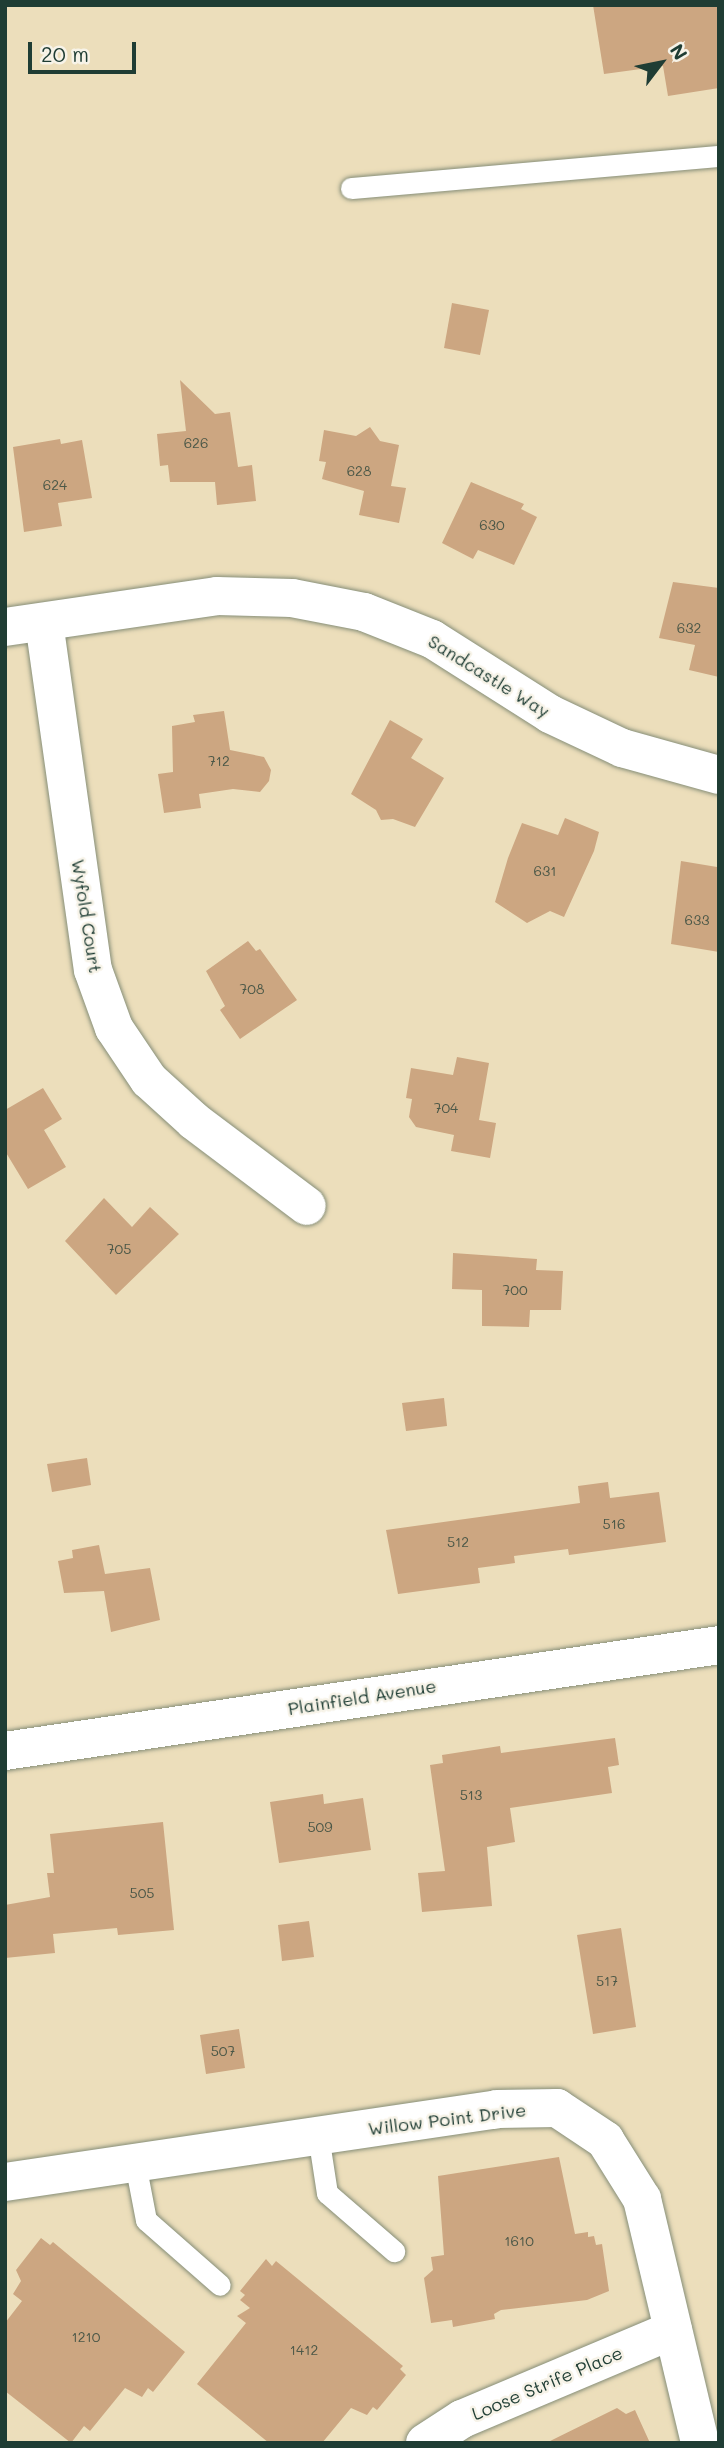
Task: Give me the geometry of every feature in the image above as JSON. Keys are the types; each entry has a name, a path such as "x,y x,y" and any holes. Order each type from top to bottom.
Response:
{"street":[{"name":"Sandcastle Way","path":"5,627 217,596 292,598 364,612 441,643 550,715 622,748 719,775"},
{"name":"Wyfold Court","path":"44,622 93,970 114,1028 149,1080 194,1121 307,1206"},
{"name":"Plainfield Avenue","path":"5,1751 719,1645"},
{"name":"Willow Point Drive","path":"5,2182 497,2109 557,2108 605,2140 642,2199 700,2443"},
{"name":"Loose Strife Place","path":"425,2443 462,2419 673,2330"}],"lane":[{"path":"351,188 719,156"},
{"path":"318,2135 327,2193 394,2251"},
{"path":"135,2163 146,2220 220,2285"}],"building":[{"path":"593,5 719,5 719,88 668,96 663,66 604,74"},
{"path":"452,303 489,310 480,355 444,348"},
{"path":"180,380 215,414 230,412 238,467 252,465 256,501 217,505 215,482 170,482 168,465 160,466 157,434 186,431"},
{"path":"370,427 380,441 399,445 391,486 406,488 399,523 359,515 364,491 322,479 326,462 319,461 324,430 356,436"},
{"path":"60,439 61,444 82,440 92,498 58,503 62,526 24,532 13,447"},
{"path":"471,482 524,504 521,509 537,517 514,565 478,550 473,559 442,543"},
{"path":"673,582 719,588 719,677 689,670 695,645 659,638"},
{"path":"224,711 230,750 264,757 271,770 269,781 260,792 233,789 199,794 201,808 164,813 158,774 173,772 172,726 195,722 193,715"},
{"path":"390,720 423,739 411,758 444,778 415,827 393,819 381,820 376,810 351,794"},
{"path":"565,818 599,832 594,851 564,917 550,911 527,923 495,902 508,858 522,823 558,835"},
{"path":"681,861 717,867 719,952 671,944"},
{"path":"248,941 256,951 260,949 297,1000 240,1039 220,1010 225,1006 206,971"},
{"path":"457,1057 489,1063 479,1120 496,1123 490,1158 451,1151 454,1135 416,1127 409,1117 412,1099 406,1098 411,1068 453,1075"},
{"path":"43,1088 62,1119 44,1130 66,1167 28,1189 5,1151 5,1110"},
{"path":"104,1198 132,1227 150,1207 179,1234 116,1295 65,1241"},
{"path":"453,1253 537,1259 536,1270 563,1271 561,1310 530,1310 529,1327 482,1326 482,1290 452,1289"},
{"path":"444,1398 447,1426 406,1431 402,1403"},
{"path":"87,1458 91,1485 52,1492 47,1464"},
{"path":"608,1482 610,1498 659,1492 666,1542 569,1555 568,1549 514,1556 515,1563 478,1568 480,1583 398,1594 386,1530 580,1503 578,1486"},
{"path":"99,1545 105,1574 150,1568 160,1620 111,1632 104,1591 64,1593 58,1561 73,1558 72,1550"},
{"path":"615,1738 619,1765 608,1767 612,1793 510,1808 515,1842 487,1847 492,1906 422,1912 418,1873 445,1871 430,1765 443,1763 442,1755 500,1746 501,1753"},
{"path":"323,1794 324,1804 363,1798 371,1850 279,1863 270,1802"},
{"path":"163,1822 174,1930 118,1935 117,1928 53,1934 55,1953 5,1958 5,1905 50,1897 47,1873 54,1873 50,1834"},
{"path":"309,1921 314,1957 282,1961 278,1925"},
{"path":"621,1928 636,2027 593,2034 577,1935"},
{"path":"239,2029 245,2068 206,2074 200,2035"},
{"path":"559,2157 575,2234 588,2232 588,2237 594,2236 596,2245 602,2244 609,2291 587,2300 501,2310 494,2314 495,2319 453,2327 452,2320 431,2323 424,2278 433,2270 431,2257 444,2255 438,2176"},
{"path":"41,2238 50,2245 53,2242 185,2352 153,2392 148,2388 142,2397 125,2388 90,2431 84,2426 71,2443 5,2391 5,2323 22,2301 13,2294 21,2281 16,2270"},
{"path":"266,2259 272,2266 276,2261 327,2303 403,2366 400,2369 406,2375 377,2410 373,2407 367,2415 351,2408 322,2443 269,2443 197,2384 246,2323 237,2316 250,2308 240,2300 245,2295 240,2291"},
{"path":"617,2408 626,2414 635,2410 650,2443 546,2443"}]}
